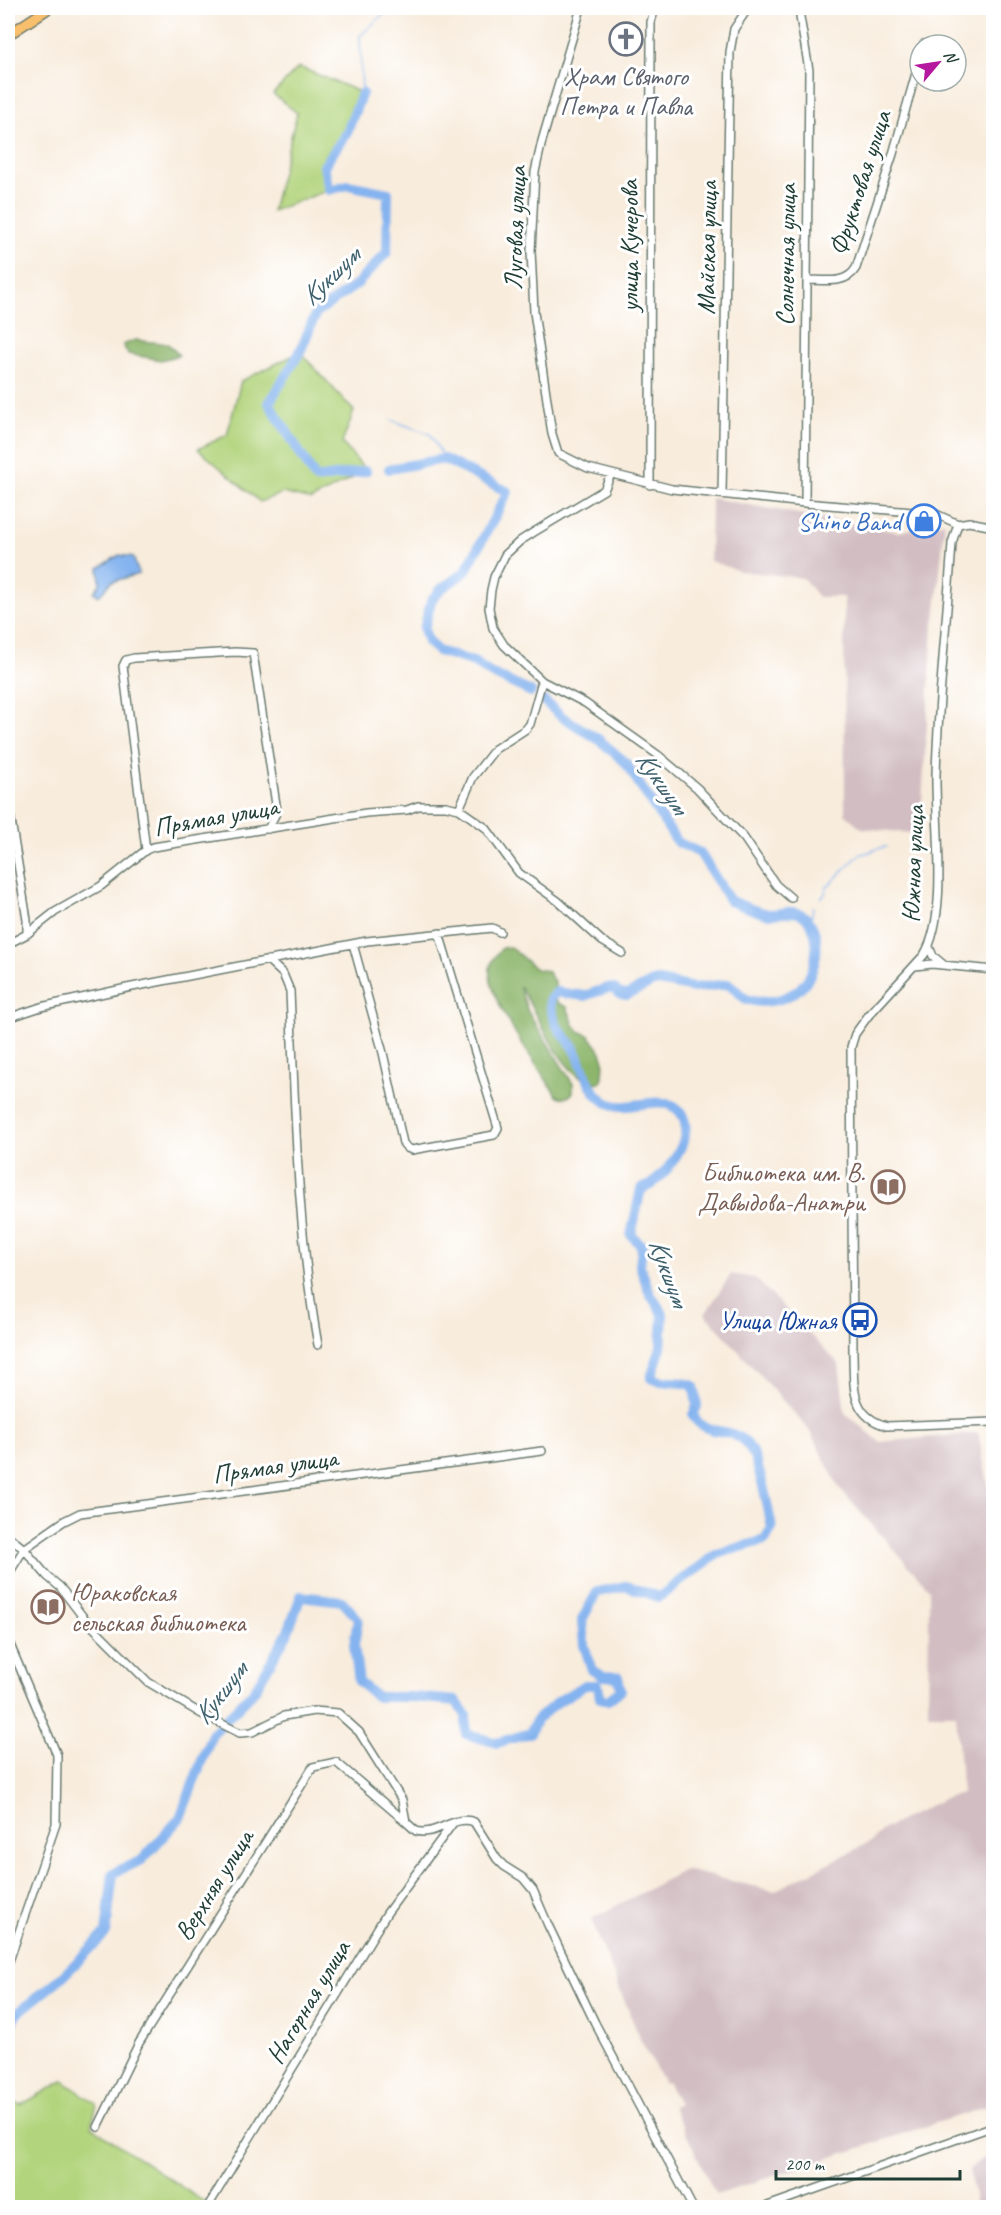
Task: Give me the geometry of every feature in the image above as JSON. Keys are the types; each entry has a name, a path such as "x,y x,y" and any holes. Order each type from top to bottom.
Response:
{"highway":[{"path":"8,35 49,8"}],"street":[{"name":"Луговая улица","path":"581,8 542,141 534,183 531,251 534,312 552,434 558,453 588,468 611,474"},
{"name":"улица Кучерова","path":"650,485 651,22 655,8"},
{"name":"Майская улица","path":"722,494 730,52 734,28 748,8"},
{"name":"Солнечная улица","path":"801,8 800,16 809,70 805,503"},
{"name":"Фруктовая улица","path":"807,280 841,280 850,276 856,268 910,93"},
{"path":"791,898 776,885 744,838 697,788 658,755 585,703 542,681 504,645 493,628 489,608 491,591 499,566 505,555 520,541 604,490 611,474 650,485 805,503 936,514 958,524 969,522 993,526"},
{"name":"Южная улица","path":"958,524 952,543 937,751 935,920 929,947 915,966 859,1028 851,1047 854,1387 861,1409 867,1417 887,1426 993,1422"},
{"path":"146,850 123,666 126,660 134,658 253,653 277,811 288,826"},
{"path":"542,681 530,724 520,734 495,749 473,777 459,809 486,828 519,873 558,901 602,941 622,953"},
{"path":"8,802 27,920 27,934"},
{"name":"Прямая улица","path":"8,944 27,934 55,912 101,886 146,850 153,847 366,813 406,810 418,806 446,806 459,809"},
{"path":"268,829 277,811"},
{"path":"8,1018 51,1004 352,944 492,928 500,932"},
{"path":"352,944 383,1053 403,1143 412,1150 494,1135 498,1128 438,933"},
{"path":"929,947 933,956 944,965"},
{"path":"268,960 283,974 290,992 297,1149 310,1300 318,1345"},
{"path":"915,966 944,965 993,970"},
{"name":"Прямая улица","path":"24,1549 64,1521 80,1513 542,1451"},
{"path":"8,1536 24,1549 47,1576 60,1587 83,1617 148,1682 240,1733 252,1732 285,1716 314,1711 338,1713 358,1732 402,1800 406,1822 416,1831 430,1832 468,1819 474,1822 497,1859 523,1878 533,1890 596,2023 693,2208"},
{"path":"8,1575 24,1549"},
{"path":"8,1640 57,1755 56,1824 8,1964"},
{"name":"Верхняя улица","path":"98,2127 139,2043 313,1767 336,1762 406,1822"},
{"name":"Нагорная улица","path":"207,2208 387,1913 453,1823"},
{"path":"762,2208 993,2126"}],"shaded area":[{"path":"711,498 898,532 945,522 933,627 920,834 861,828 845,814 844,597 818,597 803,578 740,571 710,561"},
{"path":"989,1004 993,1004 993,1148 990,1148"},
{"path":"731,1274 755,1278 839,1364 845,1413 880,1442 978,1433 994,1515 993,1537 985,1550 994,1592 994,2104 716,2195 673,2107 679,2104 667,2082 664,2083 640,2039 591,1919 685,1870 774,1891 872,1841 882,1830 943,1799 962,1794 956,1714 928,1714 929,1589 839,1488 809,1430 705,1314"},
{"path":"993,2155 993,2207 976,2207 969,2169 984,2158"}],"green space":[{"path":"299,67 362,93 347,132 324,166 329,190 272,211 297,113 273,94"},
{"path":"135,340 168,344 179,355 161,360 128,354 123,345"},
{"path":"300,352 354,411 342,443 366,471 311,500 283,493 260,502 198,449 227,435 241,381"},
{"path":"510,947 536,969 547,971 555,983 555,997 558,1003 567,1007 574,1025 579,1031 590,1036 601,1052 604,1061 601,1082 588,1081 575,1073 563,1061 519,986 528,1012 573,1084 573,1092 566,1097 557,1096 539,1070 505,1015 491,981 490,968 494,957 502,948"},
{"path":"63,2081 97,2104 91,2126 207,2204 201,2208 8,2207 8,2100 21,2105"}],"water":[{"path":"119,555 133,557 139,574 111,582 99,596 94,592 100,584 99,568"}],"waterway":[{"name":"Кукшум","path":"362,93 360,36 390,8"},
{"name":"Кукшум","path":"362,93 347,132 324,166 329,190 348,185 388,193 387,252 356,285 316,313 300,352 269,403 316,479 366,471"},
{"path":"391,420 430,434 444,459"},
{"name":"Кукшум","path":"389,469 444,459 508,492 465,572 441,589 431,601 424,629 428,642 438,651 474,662 490,673 531,692"},
{"name":"Кукшум","path":"8,2042 15,2015 61,1978 106,1933 113,1873 142,1860 180,1818 212,1734 254,1691 287,1634 301,1596 342,1601 358,1619 354,1645 359,1682 377,1697 413,1697 456,1701 466,1715 466,1734 497,1743 530,1733 537,1719 559,1701 585,1685 598,1685 600,1698 608,1700 621,1690 618,1677 603,1676 592,1670 584,1645 582,1620 597,1592 626,1586 659,1597 717,1554 765,1540 772,1528 759,1470 745,1442 732,1434 710,1429 697,1422 693,1415 697,1406 694,1386 651,1378 661,1347 663,1314 650,1294 640,1266 642,1246 631,1235 641,1189 660,1177 675,1159 680,1148 684,1138 683,1117 669,1104 624,1106 606,1102 600,1097 590,1085 574,1048 557,1026 550,999 557,992 584,996 608,988 627,995 659,981 694,988 728,984 749,1000 771,1001 793,994 809,977 815,958 816,937 808,920 801,914 794,912 769,914 730,901 700,853 677,842 625,762 598,739 561,716 544,701"},
{"path":"821,898 827,887 860,854 887,847"},
{"path":"806,918 812,915 813,907"}],"place":[{"name":"Храм Святого Петра и Павла","path":"626,39"},
{"name":"Shino Band","path":"924,521"},
{"name":"Библиотека им. В. Давыдова-Анатри","path":"888,1187"},
{"name":"Улица Южная","path":"860,1320"},
{"name":"Юраковская сельская библиотека","path":"48,1607"}]}
